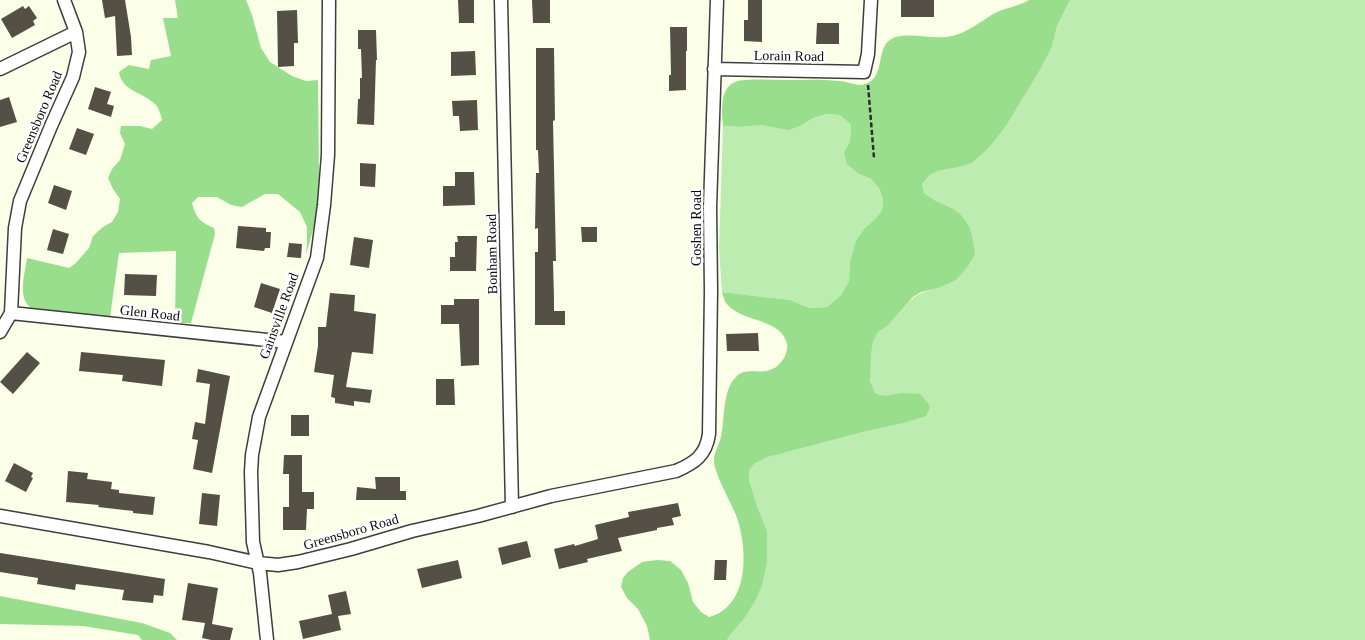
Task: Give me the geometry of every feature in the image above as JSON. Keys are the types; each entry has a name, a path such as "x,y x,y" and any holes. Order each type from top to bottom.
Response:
{"street":[{"name":"Greensboro Road","path":"0,332 11,313 15,228 20,201 73,77 79,52 76,32 64,0"},
{"name":"Gainsville Road","path":"267,640 262,584 253,530 252,455 259,417 317,258 328,155 329,0"},
{"name":"Bonham Road","path":"501,0 512,506"},
{"name":"Goshen Road","path":"702,455 706,448 709,434 710,207 716,0"},
{"path":"864,72 868,54 870,0"},
{"path":"0,69 76,32"},
{"name":"Lorain Road","path":"714,69 864,72"},
{"name":"Glen Road","path":"11,313 286,342"},
{"name":"Greensboro Road","path":"0,516 209,552 258,563 278,565 363,546 412,531 512,506 584,489 676,471 702,455"}],"path":[{"path":"864,72 868,87 874,158"}],"green space":[{"path":"175,0 246,0 261,48 270,62 292,76 306,81 318,80 318,212 306,255 307,227 300,212 278,194 265,194 242,207 231,205 217,197 198,197 192,203 195,212 199,219 214,228 215,234 191,323 175,323 176,251 119,253 110,317 33,309 28,305 23,293 27,258 69,268 76,263 89,248 93,236 112,222 118,212 120,199 108,178 112,169 120,160 125,144 120,133 121,126 140,126 152,129 162,120 156,105 124,84 119,72 129,65 149,69 151,60 171,56 163,18 178,18"},
{"path":"1029,0 1070,0 1057,26 1052,47 1040,70 1006,126 989,148 972,163 938,171 930,175 922,184 924,193 952,208 962,216 970,228 975,254 956,280 938,288 921,292 913,297 888,325 878,332 873,341 870,380 875,393 886,395 920,394 930,408 926,416 768,457 754,464 749,471 749,479 767,531 767,561 762,585 755,601 744,619 727,640 650,640 647,626 638,609 627,598 621,587 623,578 628,572 642,562 670,561 681,570 688,583 693,602 701,612 709,617 722,611 732,601 739,589 744,559 743,543 736,515 717,475 714,456 721,437 726,396 732,382 742,373 772,369 784,358 787,346 783,335 777,329 733,309 726,303 722,292 790,300 809,308 827,307 841,295 849,281 850,262 856,241 882,210 883,201 880,190 871,179 859,174 847,164 844,152 850,141 851,125 840,115 827,114 813,118 789,130 761,125 723,126 722,105 726,90 735,82 742,80 826,80 859,85 865,84 876,75 884,48 887,42 893,38 899,36 953,36 966,31 997,12"},
{"path":"1070,0 1365,0 1365,640 727,640 744,619 767,531 749,479 749,471 754,464 768,457 904,423 926,415 930,408 903,393 889,396 875,393 870,380 871,349 877,333 914,297 923,292 938,288 952,208 924,193 922,184 930,175 938,171 972,163 989,148 1006,126 1040,70 1052,47 1057,26"},
{"path":"827,114 840,115 851,125 850,141 844,152 859,174 871,179 880,190 883,201 882,210 865,228 850,262 849,281 841,295 827,307 809,308 790,300 722,292 719,249 723,126 761,125 789,129"},
{"path":"0,596 142,623 170,633 177,640 142,640 138,635 83,626 0,624"}],"building":[{"path":"102,0 125,0 132,55 117,56 115,16 105,18"},
{"path":"458,0 474,0 474,23 459,23"},
{"path":"532,0 550,0 550,23 533,23"},
{"path":"748,0 762,0 762,42 744,41 744,20 748,20"},
{"path":"901,0 934,0 934,17 901,17"},
{"path":"23,6 25,9 29,6 37,18 33,21 35,25 12,38 1,19"},
{"path":"297,10 298,43 294,43 294,66 278,67 277,11"},
{"path":"817,23 839,23 839,44 816,44"},
{"path":"670,27 687,27 686,90 669,91 669,75 671,75"},
{"path":"358,30 376,30 377,60 374,125 357,124 360,78 362,78 361,49 358,49"},
{"path":"536,48 554,48 555,120 553,121 556,261 553,261 554,311 565,311 565,325 535,325 535,252 538,252 538,228 535,229 536,173 539,173 538,150 536,150"},
{"path":"475,51 476,75 451,76 451,52"},
{"path":"95,87 111,92 107,104 114,106 111,117 88,109"},
{"path":"9,97 17,122 0,127 0,100"},
{"path":"477,100 478,130 460,131 459,116 453,116 452,101"},
{"path":"77,128 94,134 86,155 69,149"},
{"path":"360,163 376,164 375,187 360,186"},
{"path":"455,172 474,172 475,205 443,206 443,186 455,186"},
{"path":"54,185 72,191 66,210 48,203"},
{"path":"238,226 266,228 266,232 271,232 270,248 265,248 264,251 236,248"},
{"path":"581,227 597,227 597,242 582,242"},
{"path":"53,229 69,234 63,254 47,250"},
{"path":"457,236 477,236 476,271 450,271 450,257 455,257 455,242 458,242"},
{"path":"354,237 373,240 369,268 350,265"},
{"path":"289,243 302,244 301,258 287,257"},
{"path":"125,274 157,275 156,296 124,295"},
{"path":"261,283 280,289 272,313 254,307"},
{"path":"330,293 355,295 354,311 376,314 373,354 352,352 346,387 372,390 370,403 354,401 354,406 335,403 335,398 331,397 334,375 314,372 318,346 318,327 326,327"},
{"path":"454,299 479,299 479,365 461,366 459,324 441,324 441,305 454,305"},
{"path":"758,333 759,351 727,351 726,334"},
{"path":"27,352 40,363 13,394 0,382"},
{"path":"81,352 165,360 162,386 122,381 123,375 79,371"},
{"path":"198,369 230,376 212,473 193,469 198,440 192,439 195,422 205,424 210,384 196,382"},
{"path":"436,379 454,379 455,405 436,405"},
{"path":"291,415 309,415 309,436 291,436"},
{"path":"284,455 302,455 302,492 314,492 314,509 307,509 306,530 283,530 283,507 289,507 289,474 283,474"},
{"path":"14,463 33,473 31,477 33,478 26,492 5,481"},
{"path":"68,471 88,473 87,479 112,482 111,489 119,490 119,493 155,497 153,515 98,507 99,505 66,502"},
{"path":"375,477 400,477 400,491 406,491 406,500 356,500 357,487 376,489"},
{"path":"202,493 220,495 217,526 199,524"},
{"path":"678,503 681,516 672,518 674,525 618,538 622,551 587,559 588,562 559,569 554,549 574,544 575,546 598,539 595,525 629,517 628,512"},
{"path":"527,541 531,557 502,565 498,548"},
{"path":"0,553 165,579 163,596 154,595 153,603 122,600 124,590 76,584 75,590 37,584 38,578 0,572"},
{"path":"458,560 462,578 422,588 417,569"},
{"path":"715,560 727,560 726,580 714,580"},
{"path":"188,583 218,588 212,624 233,628 230,640 202,638 205,623 182,620"},
{"path":"346,591 351,614 338,616 341,630 303,639 299,621 332,614 328,595"}]}
